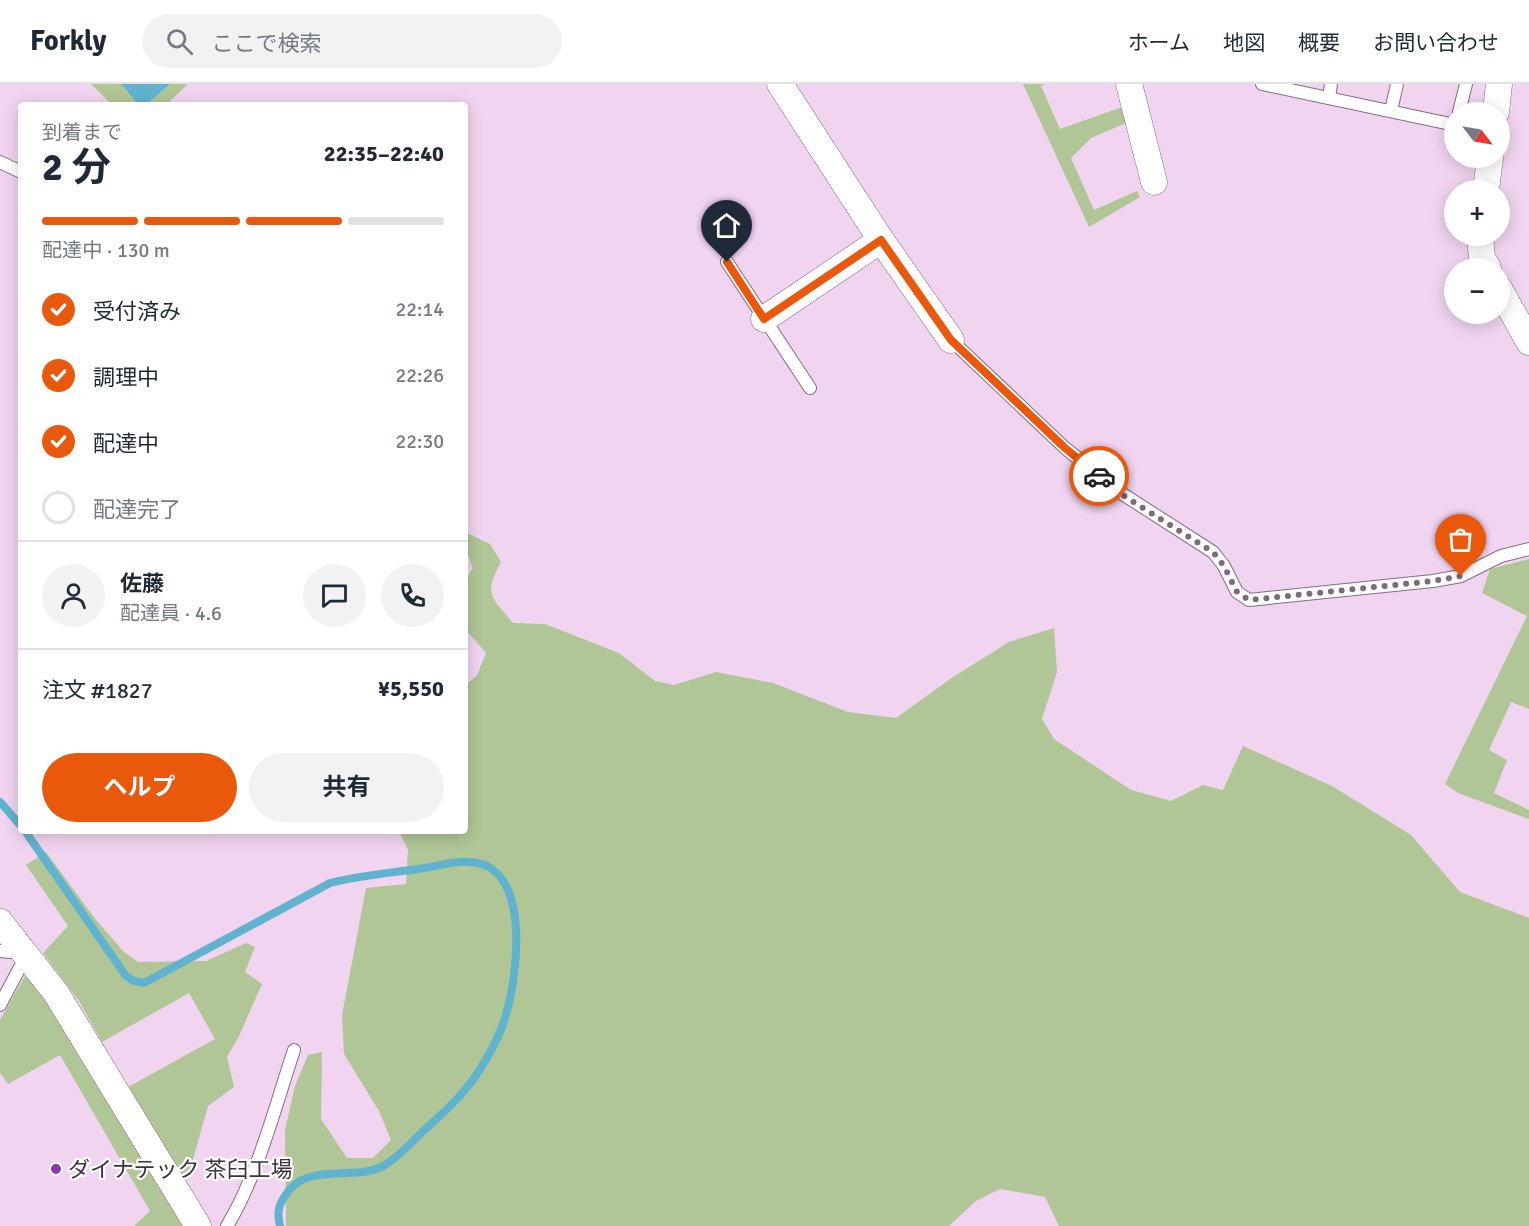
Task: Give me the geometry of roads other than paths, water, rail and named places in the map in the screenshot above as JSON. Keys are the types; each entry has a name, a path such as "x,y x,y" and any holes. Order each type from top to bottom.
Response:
{"street":[{"path":"780,84 881,240 951,340"},
{"path":"1129,84 1154,182"},
{"path":"1497,102 1499,84"},
{"path":"764,319 881,240"},
{"path":"1510,308 1529,342"},
{"path":"0,922 16,954 56,993 198,1226"}],"lane":[{"path":"1267,84 1444,123"},
{"path":"1329,98 1331,84"},
{"path":"1391,111 1397,84"},
{"path":"1462,102 1466,84"},
{"path":"0,162 18,171"},
{"path":"727,262 810,388"},
{"path":"951,340 1072,455 1121,494 1213,552 1224,566 1237,592 1249,600 1433,581 1461,576 1501,556 1529,549"},
{"path":"0,1005 16,954"},
{"path":"227,1226 261,1152 294,1050"}],"water":[{"path":"121,84 170,84 149,102 136,102"}],"waterway":[{"path":"0,802 18,823"},
{"path":"27,834 126,976 144,983 330,883 453,862 487,866 500,877 509,892 514,912 516,933 514,976 503,1023 492,1049 478,1072 447,1109 385,1165 373,1170 318,1175 305,1178 294,1185 280,1207 278,1214 280,1226"}],"place":[{"name":"ダイナテック 茶臼工場","path":"56,1169"}]}
